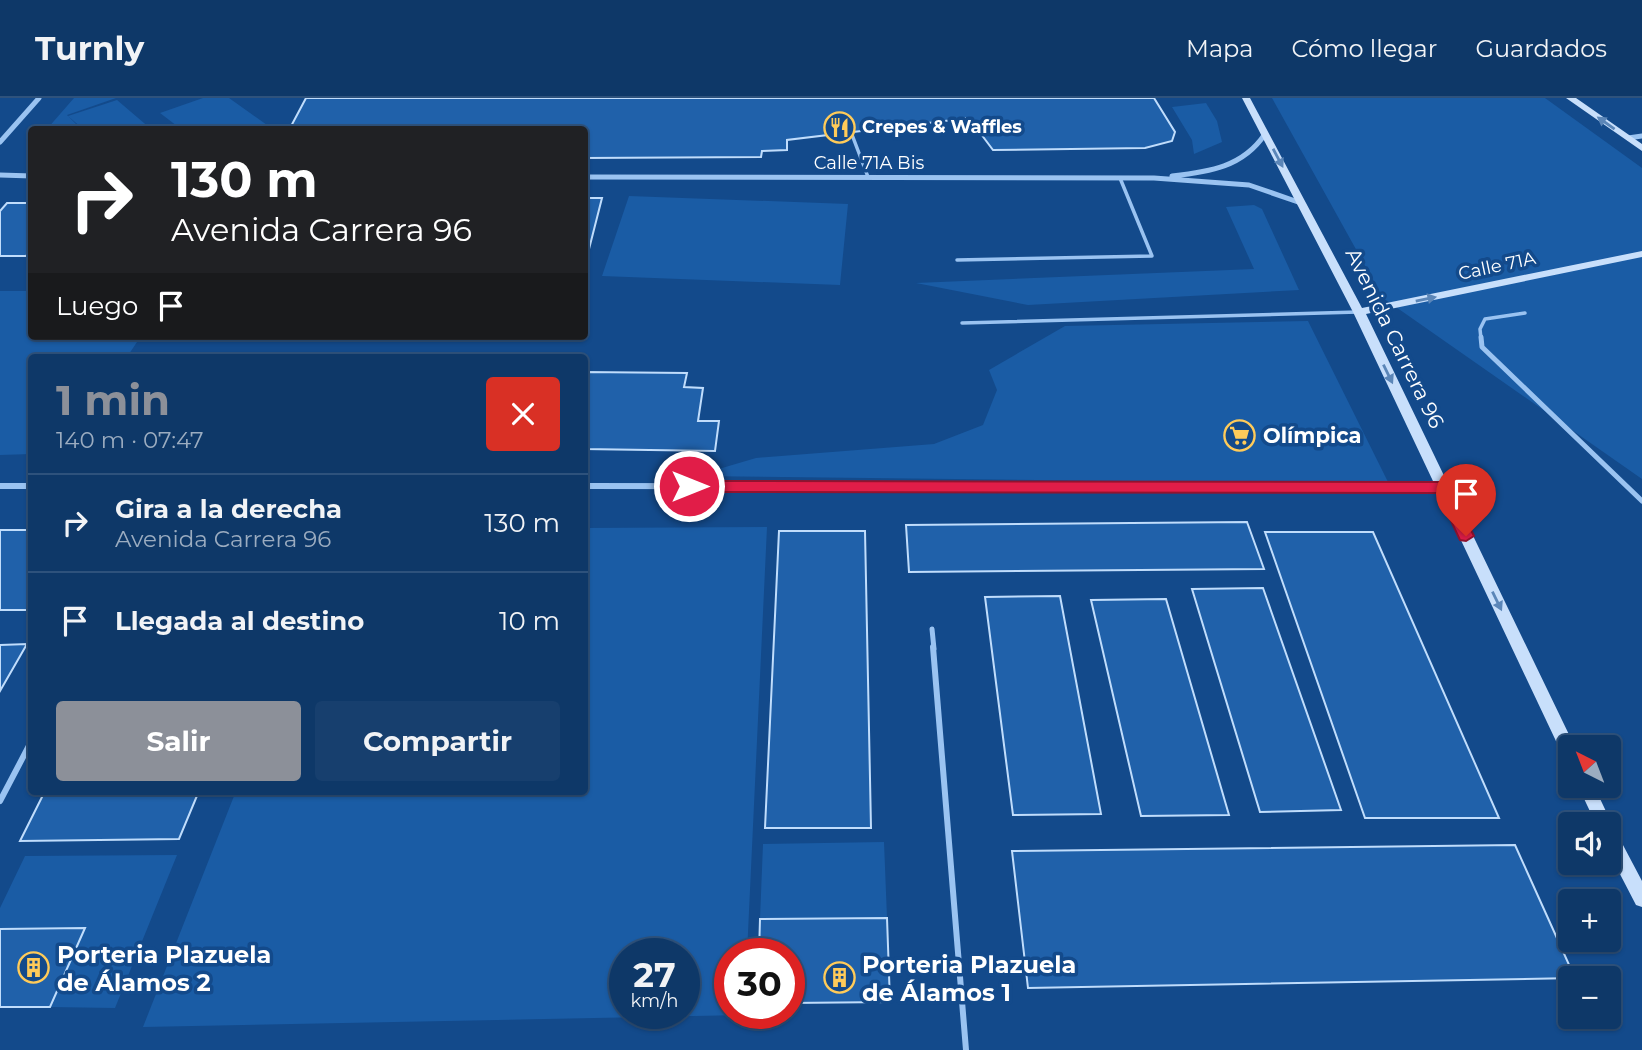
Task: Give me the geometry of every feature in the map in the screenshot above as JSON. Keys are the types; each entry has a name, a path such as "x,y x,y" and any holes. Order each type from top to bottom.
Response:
{"main road":[{"name":"Avenida Carrera 96","path":"1246,98 1359,312 1561,735"},
{"path":"1570,98 1642,148"},
{"name":"Calle 71A","path":"1359,312 1642,254"},
{"path":"1621,858 1642,899"}],"street":[{"path":"0,142 39,98"},
{"name":"Calle 71A Bis","path":"1154,178 1203,173 1241,161 1251,156 1265,134"},
{"path":"1628,138 1642,136"},
{"path":"0,176 28,176"},
{"name":"Calle 71A Bis","path":"588,177 1154,178 1248,185 1301,203"},
{"path":"0,486 28,486"},
{"path":"588,486 1443,488"}],"lane":[{"path":"851,132 868,177"},
{"path":"957,260 1152,256 1120,178"},
{"path":"962,323 1359,312"},
{"path":"1525,313 1485,318 1480,329 1482,347 1642,501"},
{"path":"932,629 966,1050"},
{"path":"0,801 28,748"}],"shaded area":[{"path":"74,98 116,98 67,115 78,126 50,126"},
{"path":"203,98 229,98 267,125 177,126 160,113"},
{"path":"1272,98 1545,98 1642,168 1642,479 1383,298"},
{"path":"117,100 147,126 80,126 68,116"},
{"path":"1206,103 1217,121 1222,142 1194,154 1192,140 1172,107"},
{"path":"629,196 848,204 840,285 602,276"},
{"path":"1254,205 1262,209 1299,290 1028,305 916,283 1254,269 1226,207"},
{"path":"0,291 28,291 28,340 138,340 129,354 28,354 28,454 0,455"},
{"path":"1308,321 1389,484 695,476 756,458 934,444 983,425 997,390 989,370 1065,326"},
{"path":"767,527 748,938 714,938 714,1016 700,1016 700,938 609,938 609,1018 143,1027 234,795 588,795 588,528"},
{"path":"884,842 887,918 760,919 763,844"},
{"path":"177,855 115,1008 50,1007 85,928 0,929 0,908 25,856"}],"building":[{"path":"306,98 1154,98 1175,132 1172,141 1145,148 993,150 969,118 787,140 787,150 762,151 761,157 588,158 588,126 291,126"},
{"path":"588,198 602,198 588,253"},
{"path":"7,203 28,203 26,256 0,256 0,211"},
{"path":"588,372 687,373 684,387 703,388 698,421 719,421 715,451 588,449"},
{"path":"1247,522 1264,569 909,572 906,525"},
{"path":"0,530 28,530 28,610 0,610"},
{"path":"779,531 865,531 871,828 765,828"},
{"path":"1265,532 1373,532 1499,818 1365,818"},
{"path":"1263,588 1341,810 1260,812 1192,589"},
{"path":"1060,596 1101,814 1013,815 985,597"},
{"path":"1166,599 1229,815 1141,816 1091,600"},
{"path":"27,644 0,691 0,645"},
{"path":"43,795 197,795 179,839 20,841"},
{"path":"1515,845 1558,940 1558,952 1563,952 1570,966 1558,966 1558,978 1028,988 1012,851"},
{"name":"Porteria Plazuela de Álamos 1","path":"887,918 890,1002 805,1003 805,938 759,938 760,919"},
{"name":"Porteria Plazuela de Álamos 2","path":"85,928 50,1007 0,1007 0,929"}],"place":[{"name":"Crepes & Waffles","path":"839,127"},
{"name":"Olímpica","path":"1240,435"},
{"name":"Porteria Plazuela de Álamos 2","path":"34,968"},
{"name":"Porteria Plazuela de Álamos 1","path":"839,978"}],"route":[{"path":"689,486 1443,488 1466,536"}]}
